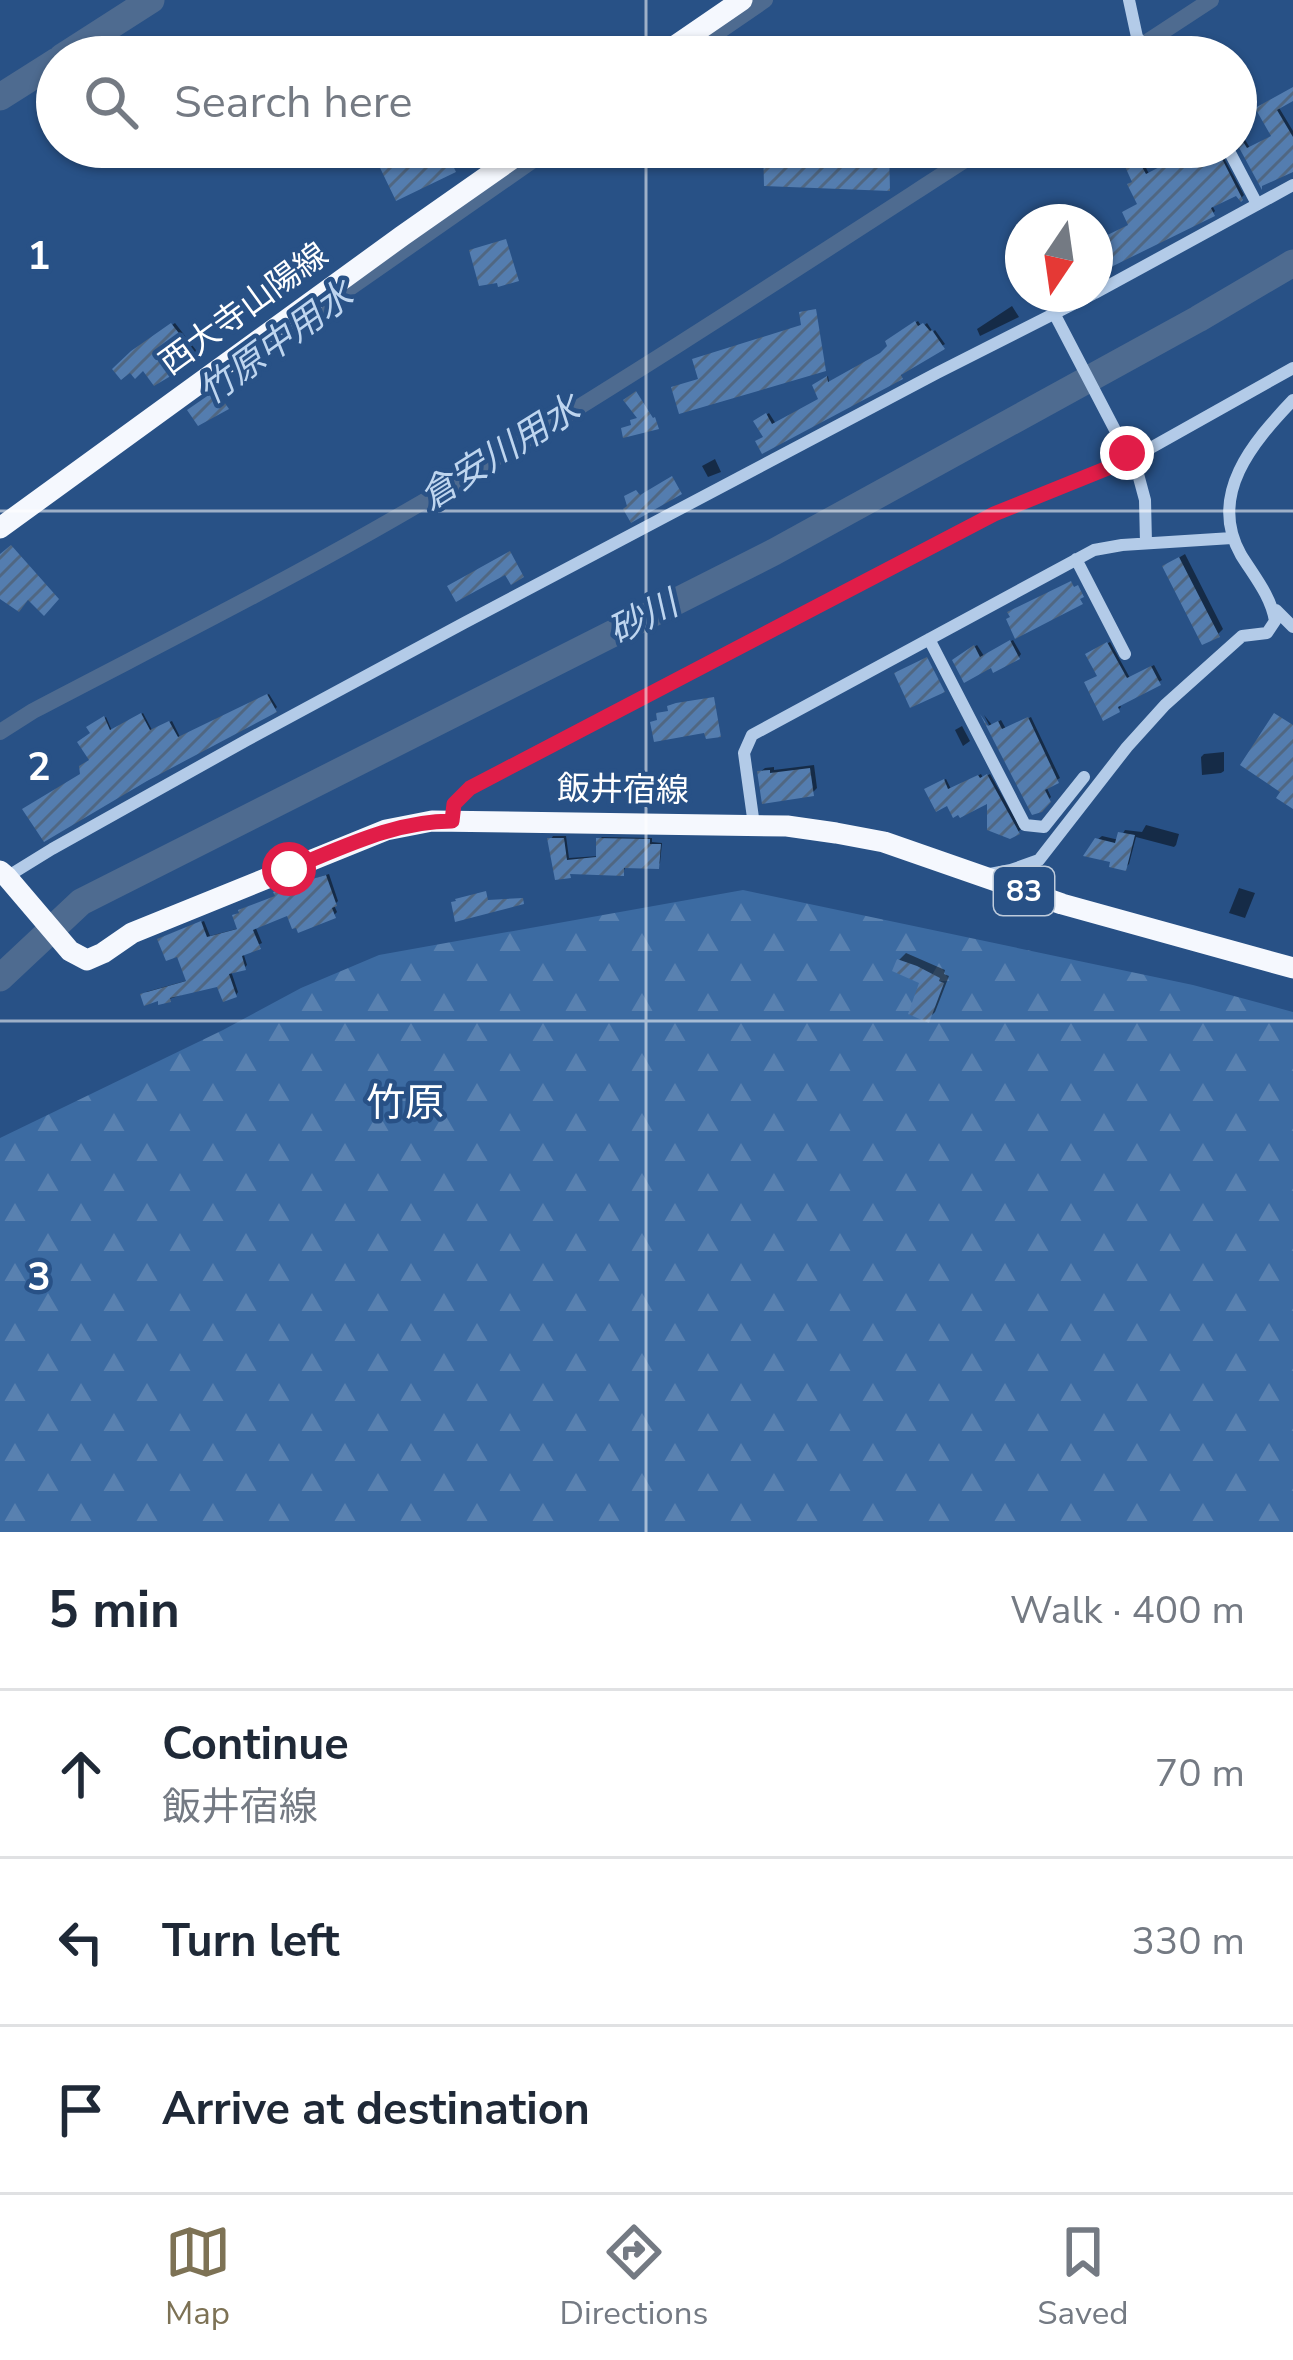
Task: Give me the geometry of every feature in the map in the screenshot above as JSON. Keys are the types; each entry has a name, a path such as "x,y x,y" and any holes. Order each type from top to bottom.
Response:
{"main road":[{"path":"690,36 742,0"},
{"name":"西大寺山陽線","path":"0,528 500,168"},
{"name":"飯井宿線","path":"6,880 70,952 87,960 132,933 386,830 433,821 804,828 884,842 1062,904 1293,968"}],"street":[{"path":"1129,0 1138,36"},
{"path":"1238,168 1257,204"},
{"path":"1113,283 1293,185"},
{"path":"6,880 247,740 464,622 1060,312"},
{"path":"1055,315 1129,456 1145,500 1146,543"},
{"path":"452,821 454,804 470,788 994,514 1129,456 1293,368"},
{"path":"1293,400 1248,452 1233,484 1232,538 1272,604 1293,627"},
{"path":"754,825 744,753 752,735 1094,550 1232,538"},
{"path":"1076,560 1125,654"},
{"path":"981,875 1011,871 1039,860 1165,705 1242,636 1267,633 1275,621 1272,604"},
{"path":"929,639 1025,825 1044,827 1084,777"}],"green space":[{"path":"743,890 1193,985 1293,1012 1293,1532 0,1532 0,1138 301,988 379,955"}],"building":[{"path":"1293,87 1293,101 1277,110 1293,137 1293,172 1262,190 1250,168 1257,168 1257,143 1271,136 1257,107"},
{"path":"380,168 454,168 456,172 396,201"},
{"path":"764,168 889,168 890,191 764,186"},
{"path":"1126,168 1143,168 1146,174 1158,168 1227,168 1243,200 1236,196 1211,208 1215,216 1113,266 1113,232 1128,225 1122,212 1137,204 1127,184 1132,182"},
{"path":"506,239 519,281 479,286 469,250"},
{"path":"816,309 826,371 679,414 671,387 698,379 692,359 801,325 799,312"},
{"path":"915,321 932,330 945,349 901,375 903,379 762,454 755,441 763,437 753,421 766,413 772,424 818,399 812,385 827,376 828,382 880,353 887,346 885,341"},
{"path":"171,323 199,359 154,386 143,371 135,379 130,373 121,380 112,369"},
{"path":"216,390 229,409 198,426 187,410"},
{"path":"636,391 659,429 623,438 621,428 637,418 623,400"},
{"path":"672,476 682,494 631,523 623,509 627,506 624,496 636,490 640,495"},
{"path":"11,545 59,599 44,616 28,600 19,612 0,599 0,554"},
{"path":"510,551 524,577 511,585 505,575 456,602 447,586"},
{"path":"1179,557 1220,637 1202,645 1162,566"},
{"path":"1071,581 1074,587 1078,585 1083,604 1015,639 1007,612"},
{"path":"1010,640 1020,659 964,683 952,660 974,645 980,657"},
{"path":"1107,642 1127,678 1151,666 1161,685 1118,707 1120,712 1103,721 1084,682 1097,676 1085,654"},
{"path":"927,657 945,692 910,708 894,673"},
{"path":"267,694 277,712 44,842 22,809 80,774 79,766 89,760 77,742 90,733 86,727 104,716 110,730 141,713 150,730 169,721 178,737"},
{"path":"714,697 721,737 706,739 704,733 654,742 650,722 657,720 656,713 676,703"},
{"path":"1274,713 1293,725 1293,809 1276,798 1280,792 1240,765"},
{"path":"980,714 988,726 998,721 1002,729 1028,717 1059,783 1045,790 1051,802 1042,812 1032,815"},
{"path":"810,768 814,796 762,804 757,771"},
{"path":"987,774 1020,834 1010,839 987,830 987,804 953,818 947,806 936,812 924,789 944,779 948,789"},
{"path":"1118,832 1135,835 1126,871 1083,856 1095,838 1115,843"},
{"path":"547,838 564,838 567,860 596,857 596,838 650,839 650,844 661,844 659,869 624,868 624,876 570,874 571,878 555,880"},
{"path":"326,875 337,906 332,908 336,918 298,933 287,916 253,930 261,949 242,956 246,970 229,974 237,997 223,1002 217,987 144,1006 140,994 186,981 177,957 166,961 157,939 201,921 207,937 237,929 232,915 238,910 288,886"},
{"path":"486,891 488,900 523,898 524,904 455,922 451,902"},
{"path":"897,959 944,983 929,1023 908,1014 919,983 892,971"}],"waterway":[{"path":"95,36 151,0"},
{"name":"竹原中用水","path":"713,36 765,0"},
{"name":"倉安川用水","path":"1156,36 1211,0"},
{"path":"0,97 36,74"},
{"name":"竹原中用水","path":"291,329 522,168"},
{"name":"倉安川用水","path":"0,732 448,487 952,168"},
{"name":"砂川","path":"0,978 81,902 774,552 1293,263"}],"district":[{"name":"竹原","path":"405,1103"}],"route":[{"path":"289,869 386,830 452,821 454,804 470,788 994,514 1130,459 1127,453"}]}
